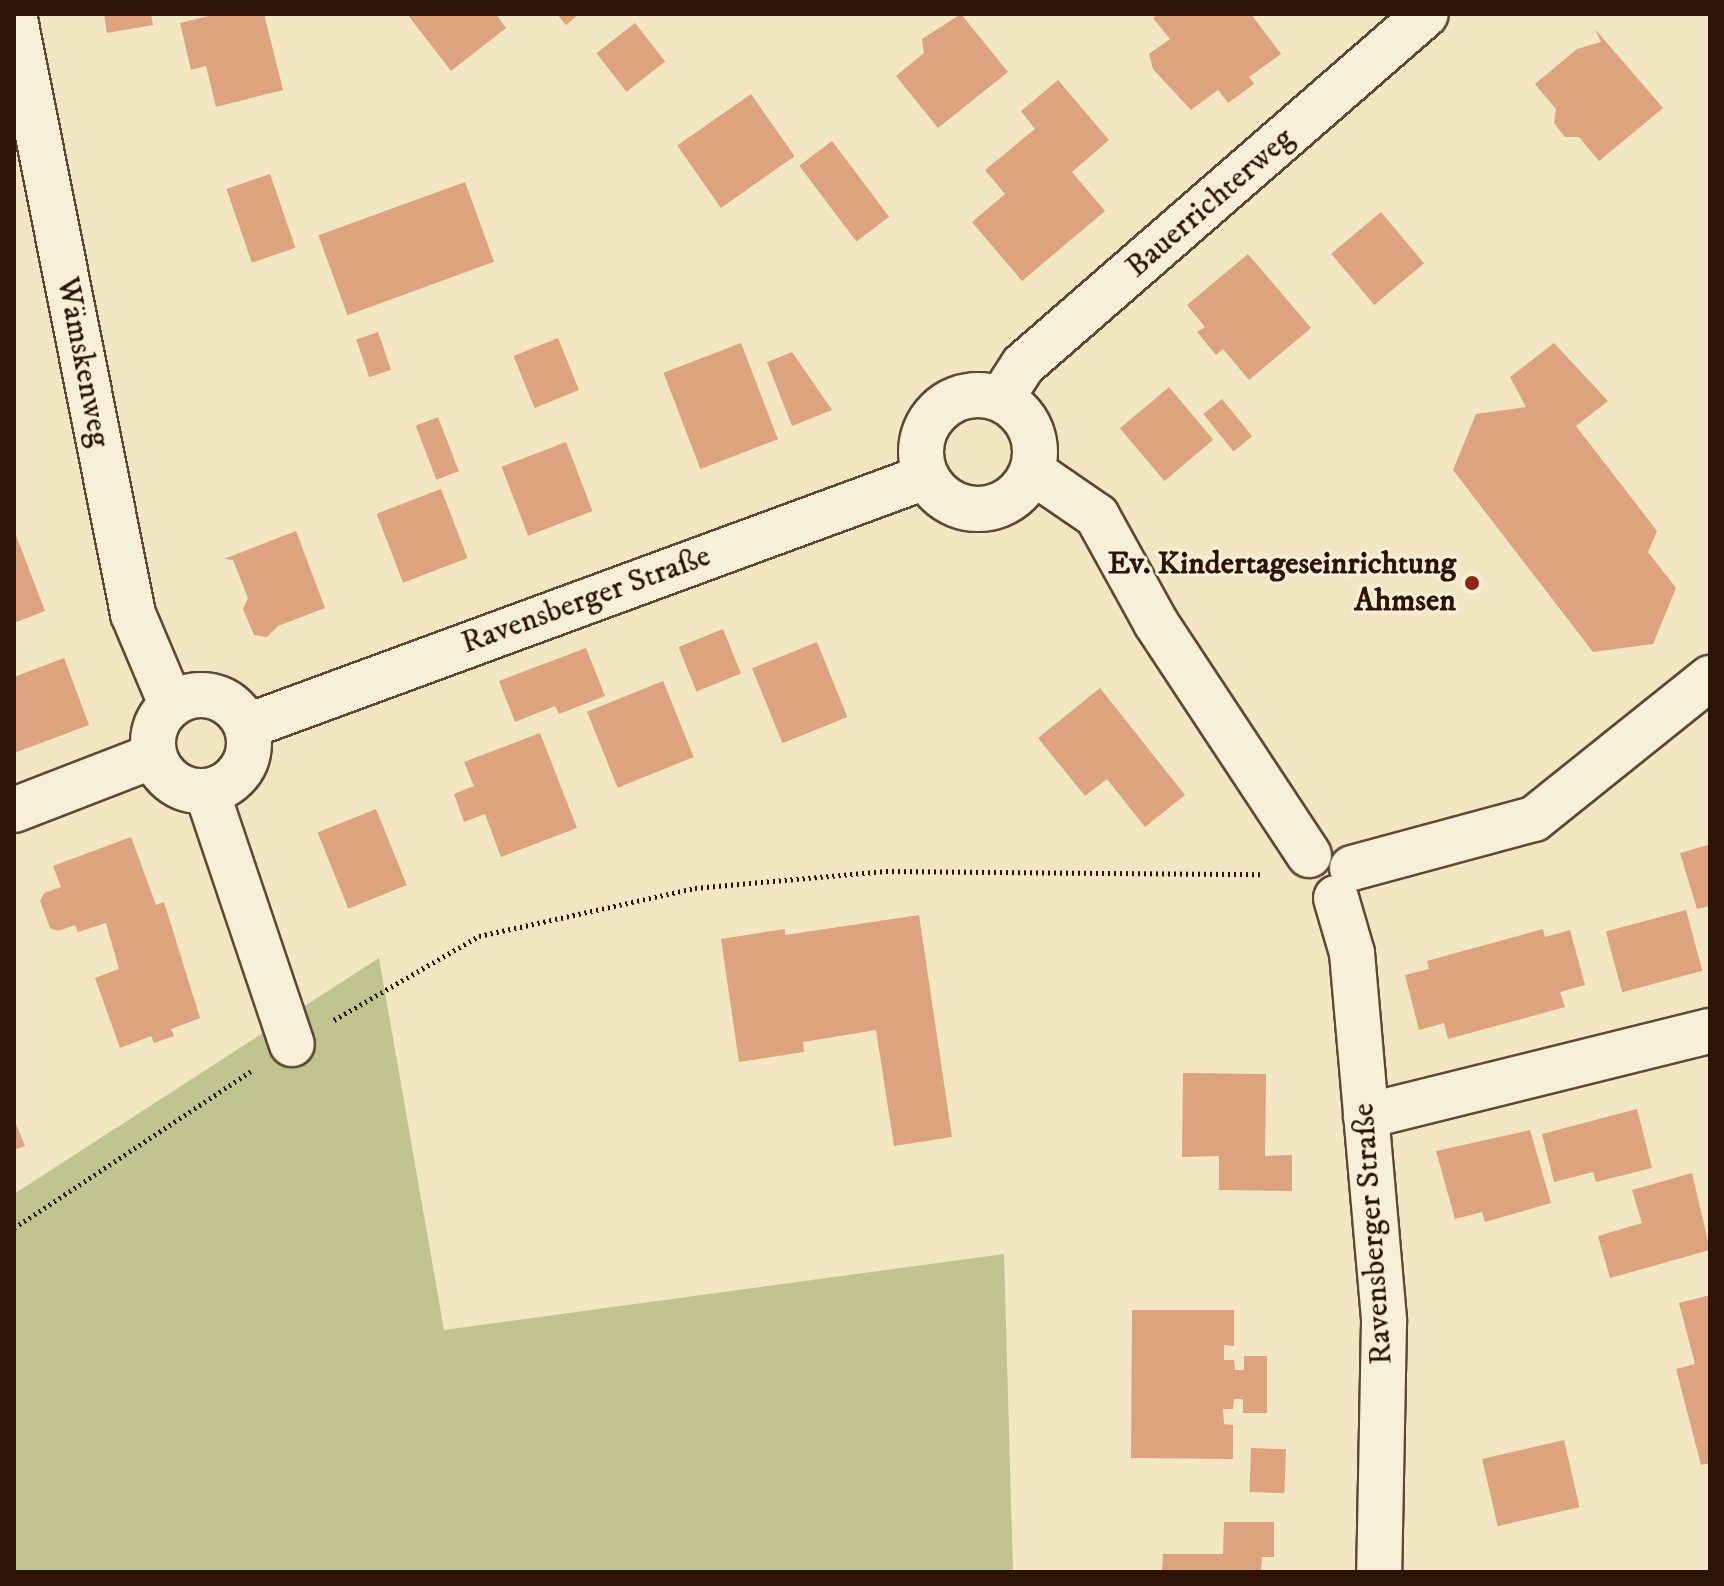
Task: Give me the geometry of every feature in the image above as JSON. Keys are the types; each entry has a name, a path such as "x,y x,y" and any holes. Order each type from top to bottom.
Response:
{"street":[{"name":"Wämskenweg","path":"14,14 133,614 171,704"},
{"name":"Bauerrichterweg","path":"1001,399 1023,365 1426,14"},
{"path":"979,394 1001,399 1024,417 1036,444 1033,472 1018,495 1006,502 994,508 967,509 943,498 925,477 922,443 937,412 956,398 979,394"},
{"path":"1033,472 1097,516 1156,623 1305,864 1306,890 1319,899 1344,883 1534,819 1710,678"},
{"name":"Ravensberger Straße","path":"248,726 925,477"},
{"path":"193,694 215,696 235,708 248,726 249,755 234,780 207,792 174,784 153,756 158,718 171,704 193,694"},
{"path":"14,810 153,756"},
{"path":"207,792 292,1044"},
{"name":"Ravensberger Straße","path":"1344,883 1384,1322 1379,1572"},
{"path":"1366,1116 1710,1031"}],"path":[{"path":"14,1228 292,1044 479,936 695,888 886,871 1305,864"}],"green space":[{"path":"379,958 444,1330 1004,1254 1013,1572 14,1572 14,1194"}],"building":[{"path":"104,14 151,14 153,25 107,33"},
{"path":"217,14 264,14 283,90 216,107 206,66 191,70 180,23"},
{"path":"407,14 496,14 506,28 451,71"},
{"path":"557,14 579,14 566,25"},
{"path":"961,14 1008,72 938,128 896,76 924,53 922,39"},
{"path":"1158,14 1251,14 1281,54 1249,77 1254,84 1228,103 1218,90 1191,110 1153,69 1149,54 1170,39 1153,18"},
{"path":"635,23 665,62 627,92 596,53"},
{"path":"1595,29 1663,108 1599,161 1579,137 1565,137 1554,123 1556,109 1535,84 1577,49 1601,42"},
{"path":"1058,80 1109,140 1072,172 1105,211 1022,281 972,222 1005,194 985,170 1035,129 1021,111"},
{"path":"751,94 795,156 721,208 677,146"},
{"path":"832,141 889,217 856,242 799,166"},
{"path":"270,174 295,248 252,263 227,189"},
{"path":"465,182 494,262 347,315 318,235"},
{"path":"1381,212 1424,263 1374,305 1331,254"},
{"path":"1248,254 1311,328 1249,380 1223,349 1216,355 1197,332 1205,327 1187,305"},
{"path":"378,332 391,370 369,377 356,339"},
{"path":"558,338 579,390 534,408 513,356"},
{"path":"741,343 778,439 700,469 664,373"},
{"path":"1554,343 1608,401 1576,426 1657,531 1648,552 1676,588 1653,644 1593,652 1453,470 1476,414 1526,407 1510,377"},
{"path":"792,352 832,410 792,426 767,362"},
{"path":"1169,387 1213,440 1164,481 1120,428"},
{"path":"1222,399 1252,436 1234,451 1203,414"},
{"path":"438,417 459,471 436,480 416,426"},
{"path":"566,442 593,511 528,536 502,467"},
{"path":"441,489 468,558 403,583 377,514"},
{"path":"14,530 45,611 14,623"},
{"path":"296,531 325,608 278,626 267,637 254,635 243,609 248,598 233,560 224,559"},
{"path":"723,629 741,674 696,691 678,647"},
{"path":"817,642 847,717 782,743 752,668"},
{"path":"586,648 605,696 559,714 555,706 515,722 499,681"},
{"path":"64,658 89,725 14,753 14,677"},
{"path":"663,681 694,757 618,788 587,712"},
{"path":"1100,688 1185,795 1145,827 1107,779 1085,796 1038,738"},
{"path":"540,733 577,828 501,857 485,814 464,822 454,794 474,786 464,762"},
{"path":"376,809 407,885 348,909 318,833"},
{"path":"131,837 156,905 164,902 200,1018 171,1029 174,1036 154,1043 151,1036 120,1048 95,978 119,969 106,923 78,932 75,925 58,931 50,928 40,901 44,893 61,887 53,866"},
{"path":"1708,845 1710,906 1697,909 1680,853"},
{"path":"1686,910 1702,971 1622,992 1606,931"},
{"path":"919,915 952,1137 894,1146 876,1030 803,1042 804,1052 739,1062 721,939 785,929 785,935"},
{"path":"1543,929 1545,937 1570,930 1585,985 1560,992 1565,1007 1448,1039 1444,1023 1419,1030 1405,975 1429,969 1427,961"},
{"path":"1183,1073 1266,1074 1265,1156 1292,1155 1292,1191 1219,1190 1219,1156 1182,1157"},
{"path":"1637,1109 1652,1168 1596,1182 1593,1172 1554,1182 1542,1134"},
{"path":"14,1119 25,1146 14,1150"},
{"path":"1530,1130 1551,1203 1485,1222 1482,1212 1455,1219 1436,1151"},
{"path":"1692,1173 1710,1250 1610,1278 1598,1236 1642,1223 1632,1190"},
{"path":"1710,1295 1710,1463 1701,1465 1676,1369 1695,1364 1679,1303"},
{"path":"1132,1310 1234,1310 1234,1346 1224,1345 1224,1360 1234,1360 1235,1370 1244,1370 1244,1356 1267,1356 1267,1413 1243,1413 1243,1399 1234,1399 1233,1409 1223,1409 1224,1424 1233,1425 1233,1459 1131,1458"},
{"path":"1564,1440 1580,1507 1498,1526 1482,1459"},
{"path":"1251,1448 1286,1449 1284,1493 1249,1492"},
{"path":"1224,1522 1274,1522 1274,1557 1262,1557 1261,1572 1162,1572 1163,1554 1223,1554"}],"place":[{"name":"Ev. Kindertageseinrichtung Ahmsen","path":"1472,583"}]}
